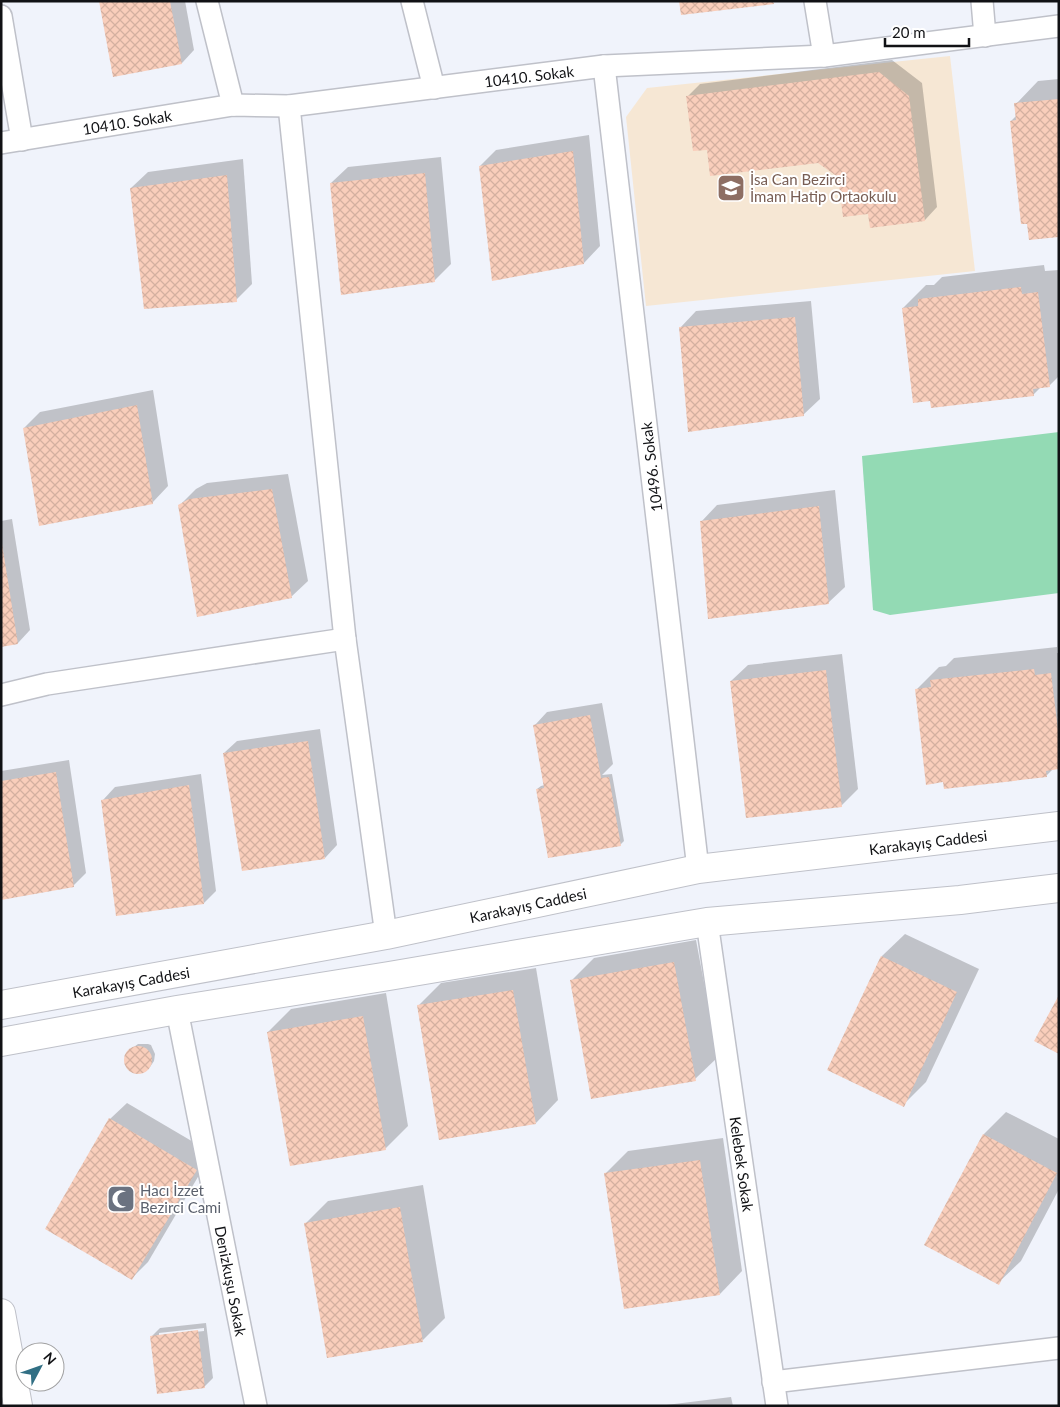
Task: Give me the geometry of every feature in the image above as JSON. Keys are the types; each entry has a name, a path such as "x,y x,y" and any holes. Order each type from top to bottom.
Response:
{"main road":[{"name":"Karakayış Caddesi","path":"1,1006 386,936 698,868 1059,826"},
{"path":"1,1042 177,1010 707,922 960,900 1059,888"},
{"path":"1,1313 18,1406"}],"street":[{"path":"208,1 233,105"},
{"path":"412,1 434,88"},
{"path":"815,1 824,56"},
{"path":"982,1 985,36"},
{"path":"1,16 12,142"},
{"name":"10410. Sokak","path":"12,142 233,105 288,106 604,66 824,56 1059,26"},
{"name":"10496. Sokak","path":"604,66 698,868"},
{"path":"288,106 345,639 386,936"},
{"path":"1,695 47,684 345,639"},
{"name":"Kelebek Sokak","path":"707,922 777,1406"},
{"name":"Denizkuşu Sokak","path":"177,1010 256,1406"},
{"path":"773,1382 1059,1348"}],"shaded area":[{"path":"950,56 975,271 646,306 626,117 647,88"}],"green space":[{"path":"1059,432 1059,593 890,615 873,610 862,456"}],"building":[{"path":"99,1 170,1 182,64 113,77"},
{"path":"679,1 773,1 774,4 681,15"},
{"path":"879,72 909,96 925,221 870,228 868,214 843,217 838,177 818,163 710,176 707,150 693,151 686,96"},
{"path":"1059,99 1059,237 1029,240 1027,224 1021,224 1010,121 1016,120 1014,103"},
{"path":"573,151 584,264 492,281 479,166"},
{"path":"425,173 435,282 341,295 330,183"},
{"path":"227,175 237,302 144,309 130,188"},
{"path":"1021,287 1022,294 1038,292 1050,387 1033,389 1034,396 931,408 930,401 913,403 902,308 918,306 918,299"},
{"path":"795,317 804,416 688,432 679,327"},
{"path":"137,405 153,504 39,526 23,428"},
{"path":"272,489 292,598 197,617 178,505 189,499"},
{"path":"819,506 829,604 708,619 700,521"},
{"path":"1,544 18,644 1,647"},
{"path":"1034,669 1035,675 1051,673 1059,738 1059,769 1046,771 1047,777 944,789 943,782 926,785 915,689 931,687 930,680"},
{"path":"826,670 842,807 746,818 730,681"},
{"path":"590,715 601,778 609,777 621,846 548,858 536,789 544,788 533,725"},
{"path":"308,741 325,859 242,871 223,753"},
{"path":"56,772 74,887 1,900 1,781"},
{"path":"189,785 204,904 116,916 101,800"},
{"path":"881,956 957,992 904,1107 827,1070"},
{"path":"674,962 696,1081 591,1099 570,980"},
{"path":"513,990 536,1124 439,1140 417,1005"},
{"path":"1059,995 1059,1054 1034,1041"},
{"path":"363,1016 386,1150 290,1166 267,1032"},
{"path":"138,1046 148,1050 152,1060 148,1070 138,1074 128,1070 124,1060 128,1050"},
{"name":"Hacı İzzet Bezirci Cami","path":"109,1118 197,1170 132,1280 45,1229"},
{"path":"983,1134 1057,1173 999,1285 924,1245"},
{"path":"700,1160 720,1295 624,1309 604,1173"},
{"path":"400,1207 423,1342 327,1358 304,1223"},
{"path":"198,1330 205,1388 157,1394 150,1336"}],"place":[{"name":"İsa Can Bezirci İmam Hatip Ortaokulu","path":"731,188"},
{"name":"Hacı İzzet Bezirci Cami","path":"121,1199"}]}
